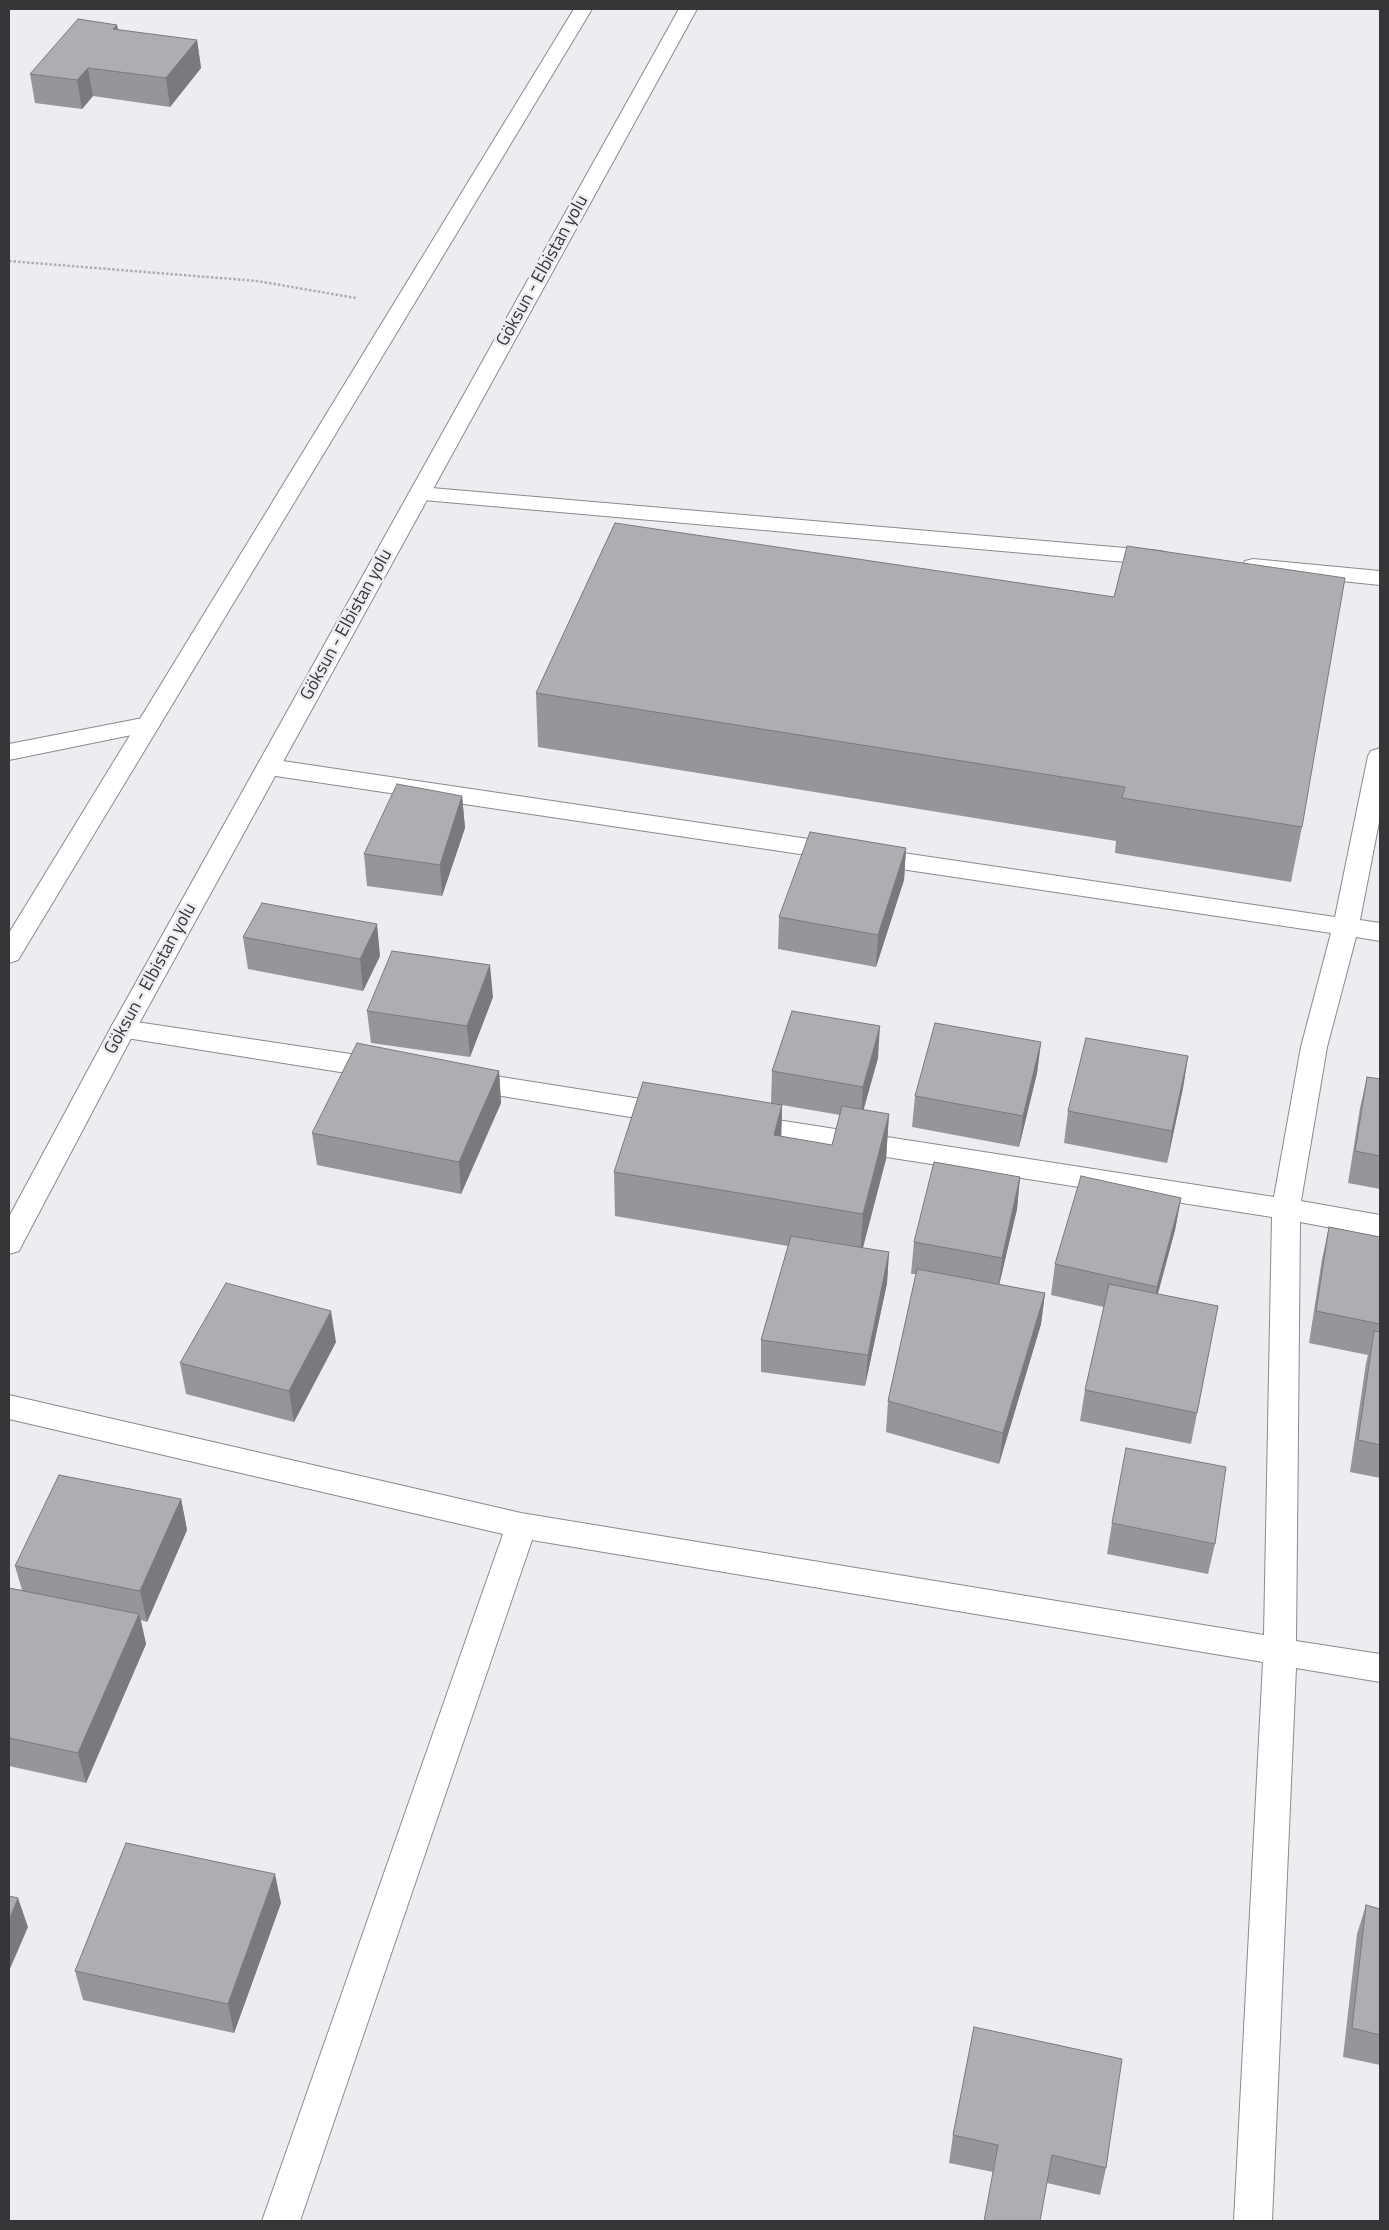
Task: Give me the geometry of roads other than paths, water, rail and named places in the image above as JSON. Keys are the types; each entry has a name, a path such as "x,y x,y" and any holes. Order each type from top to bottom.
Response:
{"main road":[{"path":"9,954 401,305 583,9"},
{"name":"Göksun - Elbistan yolu","path":"9,1243 123,1029 688,9"},
{"path":"420,494 1182,560"},
{"path":"1232,564 1380,578"},
{"path":"9,752 148,725"},
{"path":"1253,2221 1280,1653 1286,1209 1314,1048 1346,927 1380,756"},
{"path":"269,767 1380,932"},
{"path":"123,1029 409,1073"},
{"path":"438,1078 694,1118"},
{"path":"724,1122 1286,1209 1380,1226"},
{"path":"9,1407 521,1526 1280,1653 1380,1668"},
{"path":"281,2221 521,1526"}]}
